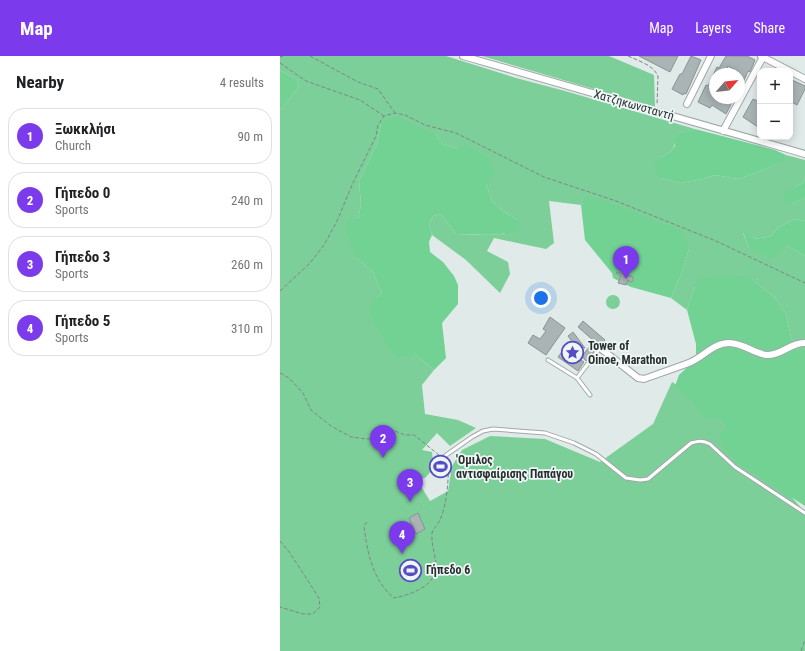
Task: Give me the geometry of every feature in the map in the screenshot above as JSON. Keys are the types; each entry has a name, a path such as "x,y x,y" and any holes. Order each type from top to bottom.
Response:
{"street":[{"name":"Χατζηκωνσταντή","path":"463,56 805,154"},
{"path":"687,104 711,56"},
{"path":"723,131 762,56 805,79"},
{"path":"600,348 638,378 644,379 693,361 703,353 728,343 742,345 768,355 778,353 791,345 805,343"}],"lane":[{"path":"577,378 600,348"},
{"path":"548,360 577,378 590,395"},
{"path":"442,458 483,431 493,429 545,433 596,454 626,478 640,480 648,478 691,444 705,441 735,467 805,513"}],"path":[{"path":"310,56 358,82 378,89 395,112"},
{"path":"628,56 650,67 657,73 656,111"},
{"path":"280,63 306,81 360,100 384,116"},
{"path":"280,291 310,263 324,245 337,221 353,183 376,136 378,125 384,116 395,112 405,114 424,125 456,133 544,176 616,201 716,240 805,283"},
{"path":"280,373 289,378 303,393 311,410 331,426 351,437 367,439 378,438 386,433 395,431 405,435 414,435 448,462 449,475 444,504 440,520 432,532 436,568 430,582 404,596 394,598 388,593 382,586 369,554 364,526 367,522"},
{"path":"280,542 290,553 319,598 320,607 313,614 303,614 280,607"},
{"path":"801,651 805,640"}],"green space":[{"path":"280,56 446,56 516,78 695,129 676,134 673,148 662,157 661,178 681,183 715,175 738,179 782,161 786,155 805,160 805,178 803,183 795,187 783,203 792,204 805,198 805,221 795,219 779,227 771,236 755,239 743,233 749,247 786,245 805,256 805,351 798,351 791,337 786,314 775,298 752,279 695,286 687,310 671,298 682,272 689,249 583,198 581,205 549,201 554,243 546,249 494,238 487,251 508,262 510,274 500,293 466,260 432,235 429,224 433,216 441,214 456,234 504,234 518,220 503,211 492,201 486,184 457,148 443,144 436,135 381,124 377,144 359,181 361,205 358,219 357,258 373,272 382,293 376,298 415,354 434,370 422,385 425,414 458,420 476,428 450,446 437,433 422,450 432,452 434,468 425,478 416,478 430,501 423,505 448,491 452,466 462,450 490,436 545,439 600,462 653,424 672,382 711,406 805,512 805,651 280,651 280,110 299,87 297,80 280,70"},
{"path":"482,56 609,56 654,75 655,107"},
{"path":"280,70 297,80 299,87 280,110"},
{"path":"398,117 436,135 443,144 457,148 467,145 488,158 495,172 486,184 492,201 503,211 518,220 519,231 511,233 480,235 456,234 441,214 433,216 429,224 432,235 429,242 430,252 443,262 454,276 458,285 458,304 442,323 446,358 434,370 415,354 396,358 379,332 369,310 376,298 382,293 373,272 357,258 345,231 347,220 358,219 361,205 359,181 377,144 381,124 388,119"},
{"path":"695,129 775,150 786,155 783,161 738,179 715,175 681,183 661,178 653,167 675,146 675,134"},
{"path":"805,178 805,198 792,204 783,204 785,192 803,183"},
{"path":"583,198 600,199 682,231 689,249 682,272 671,298 631,287 613,278 612,273 585,240 581,205"},
{"path":"795,219 805,221 805,256 786,245 770,258 749,247 743,232 755,239 771,236 779,227"},
{"path":"729,275 752,279 775,298 786,314 791,337 798,351 805,351 805,506 737,462 724,448 719,434 727,427 721,419 704,417 690,398 675,386 679,375 696,359 696,344 687,310 695,286 700,278"},
{"path":"610,295 616,295 620,299 620,305 616,309 610,309 606,305 606,299"}],"building":[{"path":"639,56 678,56 670,72"},
{"path":"691,56 701,60 686,94 684,93 683,95 672,89"},
{"path":"726,56 747,56 755,60 750,72 748,71 745,78 745,68 732,68 728,66 727,68 719,68"},
{"path":"793,80 805,86 797,105 793,103"},
{"path":"709,84 709,104 731,104 726,114 712,105 710,108 698,102 706,85 708,86"},
{"path":"753,99 757,101 757,126 743,117"},
{"path":"617,272 633,277 633,281 631,282 628,280 626,285 618,283 621,276 616,273"},
{"path":"550,317 565,328 546,355 528,343 533,335 540,339 546,331 543,329"},
{"path":"583,321 605,340 602,344 597,345 596,349 586,361 582,356 594,341 578,327"},
{"path":"573,332 585,348 576,347 568,336"},
{"path":"564,349 584,362 578,371 558,357"},
{"path":"418,513 425,529 416,534 409,518"}],"place":[{"name":"Ξωκκλήσι","path":"626,279"},
{"name":"Tower of Oinoe, Marathon","path":"572,353"},
{"name":"Γήπεδο 0","path":"383,458"},
{"name":"'Ομιλος αντισφαίρισης Παπάγου","path":"440,467"},
{"name":"Γήπεδο 3","path":"410,502"},
{"name":"Γήπεδο 5","path":"402,554"},
{"name":"Γήπεδο 6","path":"411,570"}]}
